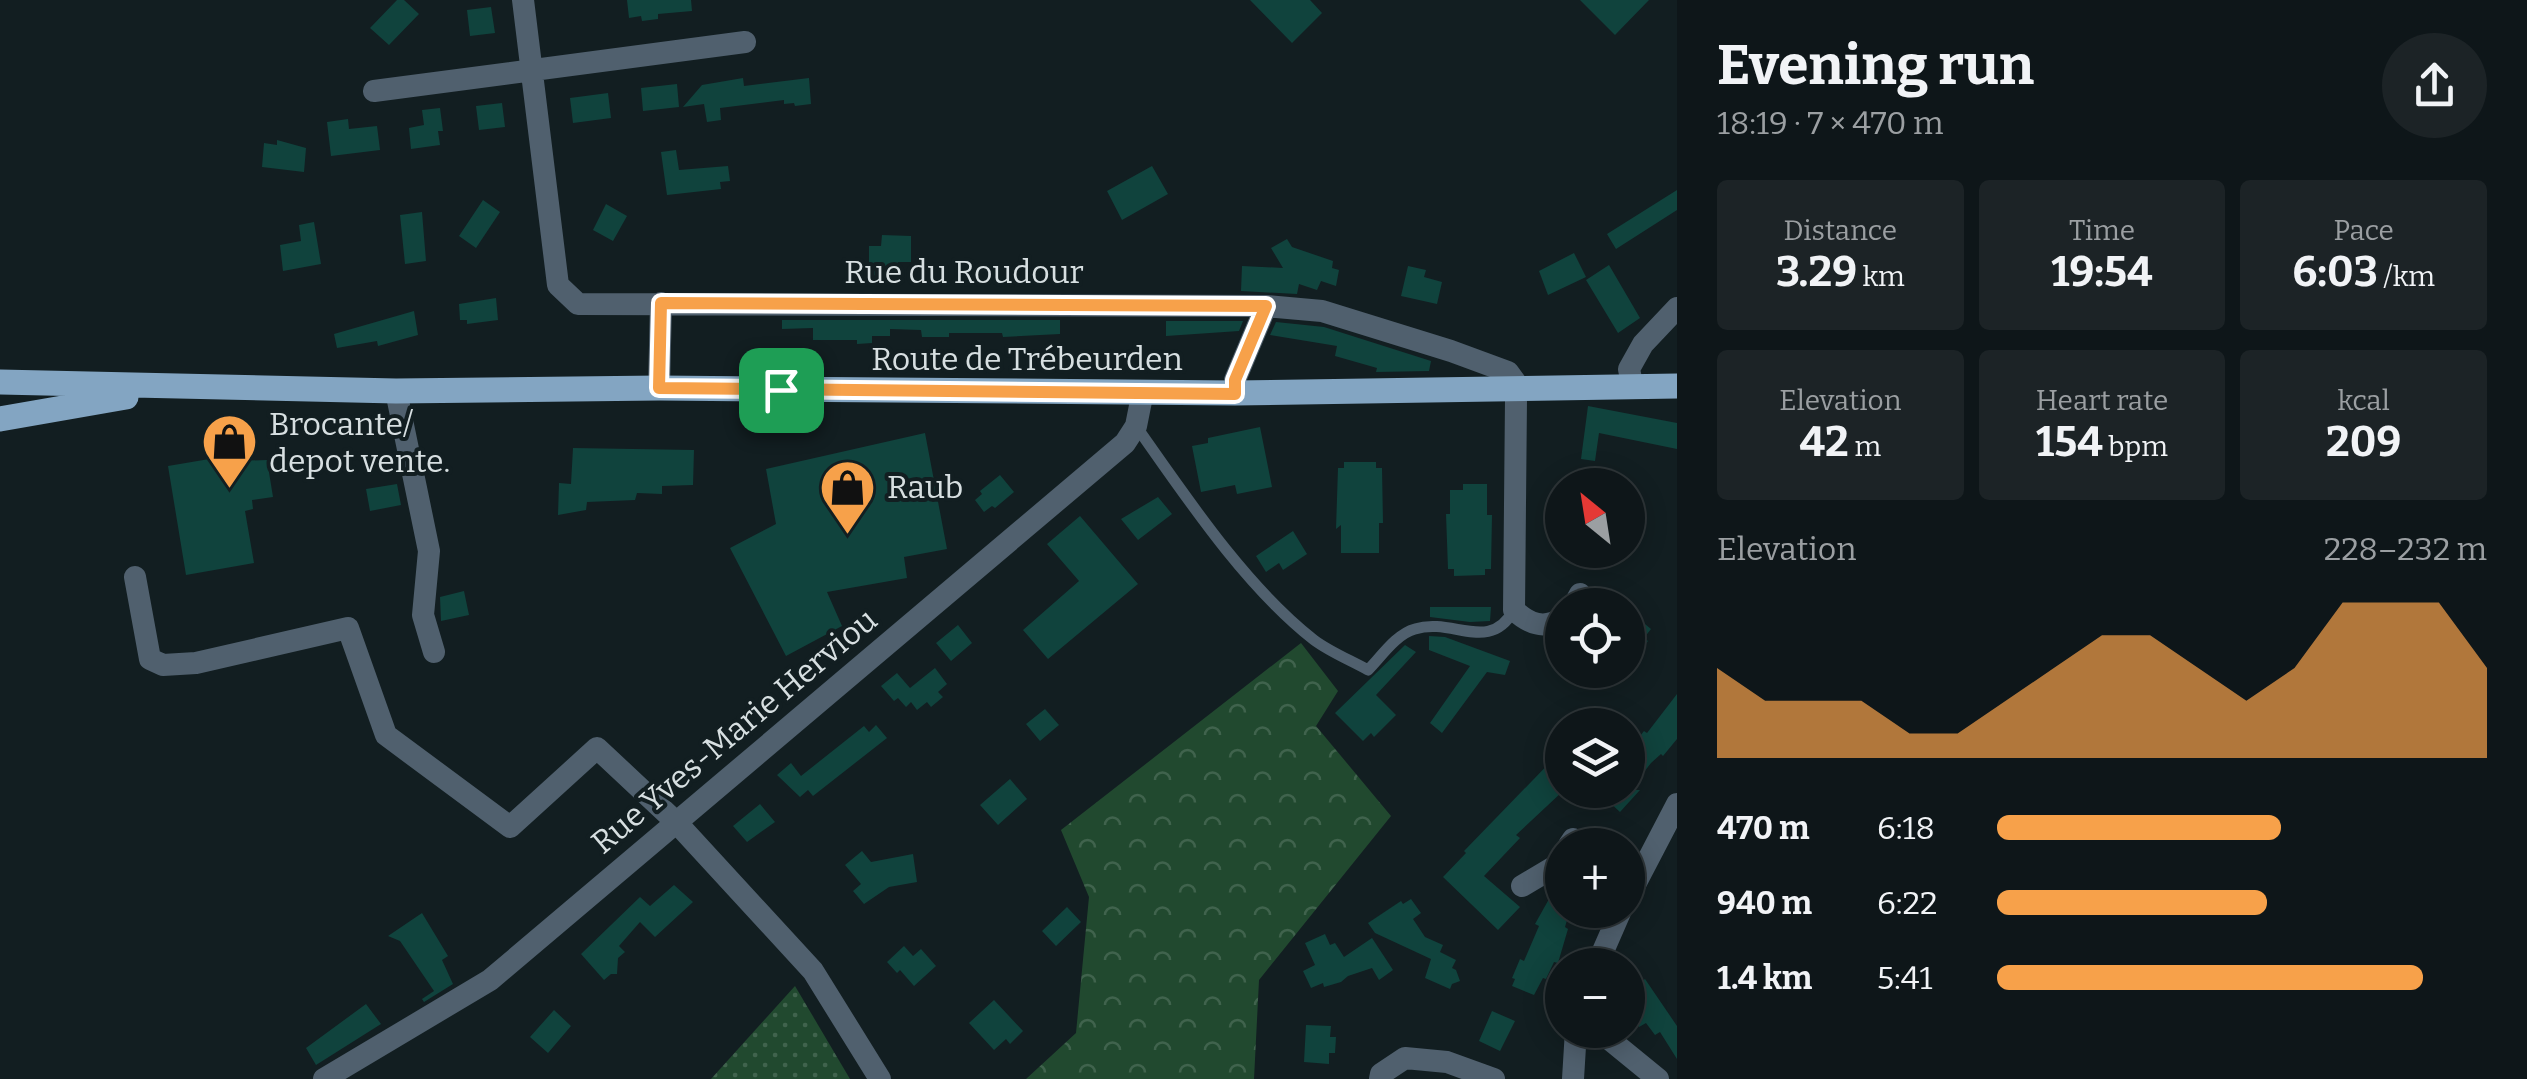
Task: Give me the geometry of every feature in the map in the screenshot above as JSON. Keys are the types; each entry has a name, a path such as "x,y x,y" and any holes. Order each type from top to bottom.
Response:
{"main road":[{"name":"Route de Trébeurden","path":"0,382 396,391 659,388 1235,394 1632,384 1677,388"},
{"name":"Route de Trébeurden","path":"0,419 180,387"}],"street":[{"name":"Rue du Roudour","path":"523,0 558,285 578,304 1266,306 1322,311 1451,351 1508,372 1519,387"},
{"path":"374,91 745,42"},
{"path":"659,388 661,303"},
{"path":"1235,394 1235,380 1266,306"},
{"path":"1632,384 1629,368 1643,344 1677,308"},
{"path":"1519,387 1514,610 1527,622 1545,624"},
{"path":"396,391 429,551 423,616 434,652"},
{"path":"1136,426 1144,391"},
{"name":"Rue Yves-Marie Herviou","path":"324,1079 490,980 1124,442 1136,426"},
{"path":"136,577 150,659 163,665 196,664 348,628 386,735 510,827 597,748 676,822 813,970 880,1079"},
{"path":"1645,863 1677,804"},
{"path":"1522,886 1545,869"},
{"path":"1572,1079 1575,1048"},
{"path":"1620,1048 1658,1079"},
{"path":"1380,1079 1405,1058 1447,1062 1494,1079"}],"lane":[{"path":"1136,426 1194,507 1289,620 1318,643 1368,670 1401,636 1415,628 1488,632 1500,629 1514,610"}],"green space":[{"path":"1301,643 1338,691 1316,726 1391,816 1259,980 1254,1079 1026,1079 1076,1033 1089,897 1061,830"},
{"path":"795,986 850,1079 711,1079"}],"building":[{"path":"397,0 404,0 419,14 389,45 370,28"},
{"path":"627,0 691,0 692,11 658,14 658,19 642,21 641,16 629,18"},
{"path":"1250,0 1310,0 1322,13 1292,43"},
{"path":"1580,0 1649,0 1615,35"},
{"path":"491,7 495,33 470,36 467,10"},
{"path":"743,78 744,86 809,78 811,104 795,106 784,104 784,100 720,108 721,120 707,122 704,104 683,107 702,85"},
{"path":"677,84 679,107 643,111 641,88"},
{"path":"608,93 611,118 573,123 570,98"},
{"path":"502,103 505,127 479,130 476,106"},
{"path":"440,108 440,145 411,149 409,128 424,125 422,110"},
{"path":"348,119 349,129 377,126 380,150 331,156 327,122"},
{"path":"277,140 306,148 304,172 262,167 264,143 277,145"},
{"path":"676,150 679,170 728,166 730,181 720,182 721,189 667,195 661,152"},
{"path":"1152,166 1168,194 1122,220 1107,191"},
{"path":"1677,190 1677,210 1616,249 1607,234"},
{"path":"483,200 500,212 476,248 459,236"},
{"path":"606,204 627,216 613,241 593,230"},
{"path":"422,212 426,261 405,264 400,215"},
{"path":"314,222 321,264 283,271 280,245 301,241 299,225"},
{"path":"882,235 911,236 911,262 898,262 899,269 886,269 886,276 869,275 869,246 881,246"},
{"path":"1287,239 1292,247 1333,261 1332,268 1339,270 1336,286 1321,281 1317,290 1299,284 1297,294 1241,291 1242,266 1283,268 1271,248"},
{"path":"1574,253 1586,277 1548,295 1539,271"},
{"path":"1609,265 1640,318 1618,333 1586,280"},
{"path":"1408,266 1426,270 1424,277 1442,282 1437,304 1401,296"},
{"path":"496,298 498,320 467,324 467,320 460,320 459,304"},
{"path":"414,311 418,335 378,346 377,341 337,348 334,334"},
{"path":"782,320 1060,320 1060,334 1003,337 1002,333 949,333 949,337 922,337 921,330 890,329 890,336 872,336 872,343 857,344 857,340 813,340 813,328 782,329"},
{"path":"1166,321 1243,321 1239,331 1166,336"},
{"path":"1276,322 1324,327 1431,361 1429,371 1376,372 1377,368 1335,356 1337,346 1270,335"},
{"path":"1588,406 1677,423 1677,449 1599,433 1595,461 1581,459"},
{"path":"1260,427 1272,487 1237,494 1235,485 1201,492 1192,446 1208,443 1208,438"},
{"name":"Raub","path":"925,433 947,549 904,557 907,578 827,592 842,626 786,656 730,548 776,524 766,469"},
{"path":"573,448 694,450 693,485 662,486 662,494 637,493 635,500 587,502 586,510 558,515 559,483 571,484"},
{"path":"233,455 234,461 267,460 273,497 252,500 253,509 245,511 254,563 186,575 168,466"},
{"path":"1344,462 1376,462 1376,468 1382,468 1379,553 1341,553 1341,525 1336,529 1338,468 1344,468"},
{"path":"1000,475 1014,492 984,512 975,500"},
{"path":"397,484 401,505 370,511 366,489"},
{"path":"1463,484 1487,484 1487,515 1492,515 1491,569 1485,569 1485,575 1454,576 1454,569 1448,569 1446,514 1450,514 1450,490 1463,490"},
{"path":"1158,497 1172,514 1138,540 1121,519"},
{"path":"1080,516 1138,584 1048,659 1023,630 1079,581 1047,544"},
{"path":"1293,531 1307,554 1283,570 1279,563 1266,572 1256,556"},
{"path":"464,591 469,615 441,621 440,597"},
{"path":"1430,607 1491,607 1490,621 1430,617"},
{"path":"958,625 972,643 951,661 936,643"},
{"path":"1429,636 1445,637 1510,661 1505,675 1487,672 1442,733 1430,723 1470,666 1429,650"},
{"path":"1405,645 1416,652 1376,695 1396,715 1374,737 1371,733 1363,741 1335,713"},
{"path":"935,668 947,684 938,692 943,697 931,707 927,702 917,710 911,702 906,707 898,698 894,701 881,686 897,673 910,688"},
{"path":"1677,694 1677,739 1645,771 1647,733"},
{"path":"1045,709 1059,725 1040,741 1026,724"},
{"path":"876,725 887,738 813,796 808,790 800,797 777,775 791,763 801,776 864,726 869,732"},
{"path":"1545,768 1545,808 1516,835 1520,838 1484,876 1520,907 1498,930 1443,877"},
{"path":"1010,779 1027,799 998,825 980,805"},
{"path":"760,804 775,822 747,842 733,826"},
{"path":"862,851 871,862 913,854 917,882 889,887 864,904 853,891 861,884 845,865"},
{"path":"674,885 693,902 655,937 640,922 619,946 625,952 618,958 617,974 604,980 581,954 640,897 650,906"},
{"path":"1411,899 1421,913 1413,919 1425,937 1443,945 1440,952 1456,960 1452,968 1460,981 1450,989 1425,978 1431,959 1375,933 1368,923 1401,901 1403,904"},
{"path":"1545,906 1545,928 1568,929 1562,948 1545,948 1545,979 1534,995 1512,986 1512,978 1539,926 1535,924"},
{"path":"1067,907 1081,922 1056,946 1042,931"},
{"path":"422,913 448,956 442,960 453,984 424,1002 422,999 434,991 400,941 388,936"},
{"path":"1325,934 1330,945 1335,943 1344,957 1372,938 1393,970 1379,980 1372,968 1341,982 1311,988 1303,971 1315,965 1305,943"},
{"path":"904,946 913,956 921,949 936,966 914,986 887,962"},
{"path":"1645,979 1677,1026 1677,1059 1660,1032 1655,1035 1646,1023"},
{"path":"994,1000 1023,1031 1010,1044 1006,1039 994,1050 969,1023"},
{"path":"366,1004 381,1024 316,1065 306,1048"},
{"path":"554,1010 571,1026 548,1053 530,1037"},
{"path":"1492,1011 1515,1021 1500,1051 1479,1041"},
{"path":"1306,1025 1331,1026 1330,1037 1336,1037 1335,1053 1329,1053 1329,1064 1304,1062"}],"place":[{"name":"Brocante/ depot vente.","path":"230,491"},
{"name":"Raub","path":"848,536"}],"route":[{"path":"661,303 1266,306 1235,380 1235,394 781,390 659,388 661,303"}]}
